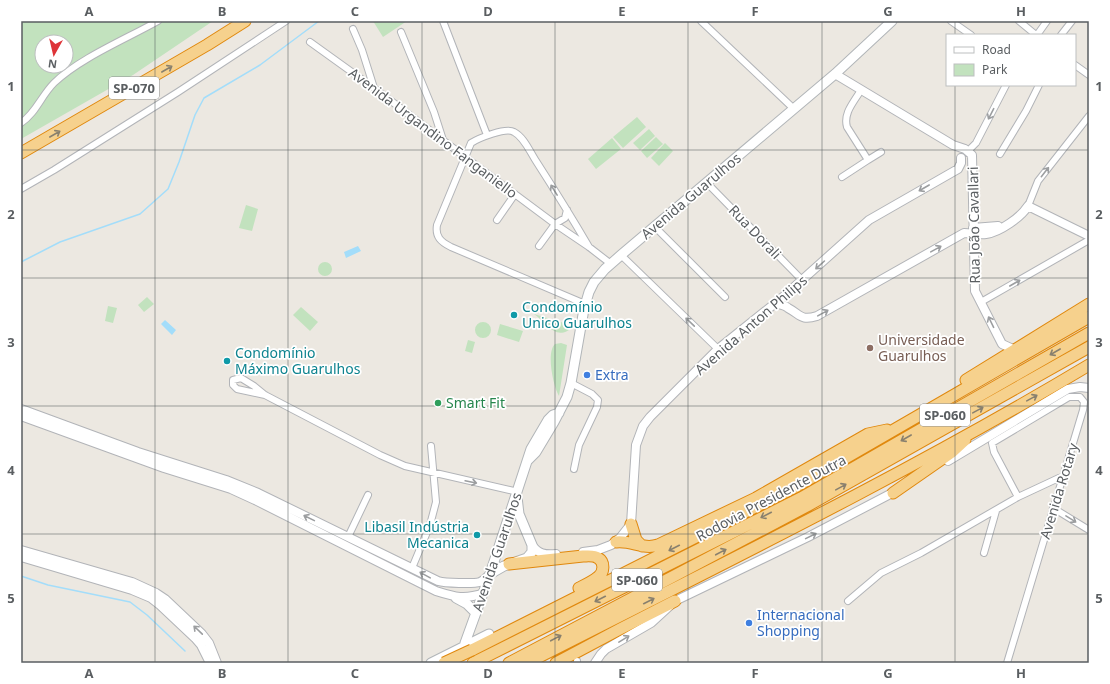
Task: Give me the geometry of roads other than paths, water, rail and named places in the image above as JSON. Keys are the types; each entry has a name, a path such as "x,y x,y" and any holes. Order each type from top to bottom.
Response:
{"highway":[{"name":"SP-070","path":"21,153 207,45 245,21"},
{"path":"913,418 927,403 1089,304"},
{"name":"Rodovia Presidente Dutra","path":"444,663 472,647 797,486 1089,317"},
{"name":"Rodovia Presidente Dutra","path":"473,663 801,498 1089,333"},
{"name":"Rodovia Presidente Dutra","path":"509,663 807,506 1089,347"},
{"name":"SP-060","path":"527,663 813,518 974,431 1089,365"},
{"path":"616,542 629,542 642,546 653,547 658,545 756,498 868,434 900,427"},
{"path":"893,493 952,452 974,431"},
{"path":"631,524 636,540 642,546"},
{"path":"472,647 489,634 598,577 603,570 602,561 599,558 588,556 509,564"},
{"path":"556,663 675,601"}],"main road":[{"name":"Avenida Guarulhos","path":"472,647 476,613 528,460 536,452 567,397 571,383 584,304 594,282 621,255 835,74 892,21"},
{"path":"490,574 509,564 527,558 532,552 532,545 524,528 518,507 517,494"},
{"path":"504,529 512,525 517,525 524,528"},
{"path":"456,598 467,604 476,613"},
{"path":"431,663 489,634"}],"street":[{"path":"21,123 34,113 53,84 73,68 158,21"},
{"path":"21,189 166,100 286,21"},
{"path":"443,21 488,135"},
{"path":"701,21 794,109"},
{"path":"951,21 970,34"},
{"path":"1019,21 1034,34 1047,21"},
{"path":"1062,34 1072,21"},
{"path":"353,28 362,50 374,88"},
{"path":"401,32 434,112 443,140"},
{"name":"Avenida Urgandino Fanganiello","path":"310,42 611,264"},
{"path":"1076,66 1089,75"},
{"name":"Rua João Cavallari","path":"835,74 970,154 972,175 975,289 1002,344 1015,350"},
{"path":"972,175 967,169 958,168 961,163 961,158 967,160 1005,86"},
{"path":"1000,154 1026,111 1038,86"},
{"path":"860,90 846,114 846,122 847,127 868,160"},
{"path":"776,303 788,307 799,316 805,318 817,316 964,233 1007,224 1018,218 1028,206 1038,181 1089,116"},
{"path":"584,304 451,247 439,239 436,230 437,225 471,143 488,135 510,130 515,132 520,137 567,210 589,247"},
{"name":"Rua João Cavallari","path":"953,145 961,158"},
{"path":"842,177 881,152"},
{"name":"Avenida Anton Philips","path":"631,524 636,445 643,426 650,417 718,349 803,281 869,220 958,168"},
{"name":"Rua Dorali","path":"707,183 803,281"},
{"path":"497,220 515,194"},
{"path":"1028,206 1089,236"},
{"path":"539,246 555,224 565,218 567,210"},
{"path":"655,227 726,297"},
{"path":"981,302 1089,240"},
{"path":"621,255 718,349"},
{"path":"783,298 788,307"},
{"path":"265,395 237,389 234,387 233,380 241,378 265,395 392,461 433,474 517,494"},
{"path":"571,383 592,394 598,400 597,407 579,446 574,468"},
{"path":"595,663 601,654 606,650 651,623 675,601 808,538 893,493 1068,389 1080,387 1089,388"},
{"name":"Avenida Rotary","path":"1007,663 1084,406 1084,402 1080,397 1069,397 994,441 992,445 994,452 1018,497"},
{"path":"21,409 167,463 226,480 258,493 439,582 450,584 458,582 476,582 483,580 490,574"},
{"path":"21,416 164,468 231,490 255,500 436,591 456,598 469,598 484,593"},
{"path":"412,568 430,525 436,502 431,446"},
{"path":"848,601 880,573 921,553 1018,497 1063,476"},
{"path":"348,537 368,495"},
{"path":"1053,508 1089,530"},
{"path":"984,553 996,511"},
{"path":"532,545 540,553 551,555 598,550 616,542 631,524"},
{"path":"21,550 132,582 156,593 165,599 202,634 209,643 217,663"},
{"path":"372,560 377,551"},
{"path":"21,557 132,590 151,598 195,638 201,645 210,663"},
{"path":"436,591 439,582"}],"water":[{"path":"358,246 361,251 346,258 344,252"},
{"path":"165,320 176,330 172,335 161,324"}],"waterway":[{"path":"21,262 60,242 140,214 168,189 195,115 204,98 260,65 319,21"},
{"path":"21,576 48,585 130,602 147,615 185,651"}],"place":[{"name":"Condomínio Unico Guarulhos","path":"514,315"},
{"name":"Universidade Guarulhos","path":"870,348"},
{"name":"Condomínio Máximo Guarulhos","path":"227,361"},
{"name":"Extra","path":"587,375"},
{"name":"Smart Fit","path":"438,403"},
{"name":"Libasil Indústria Mecanica","path":"477,535"},
{"name":"Internacional Shopping","path":"749,623"}]}
